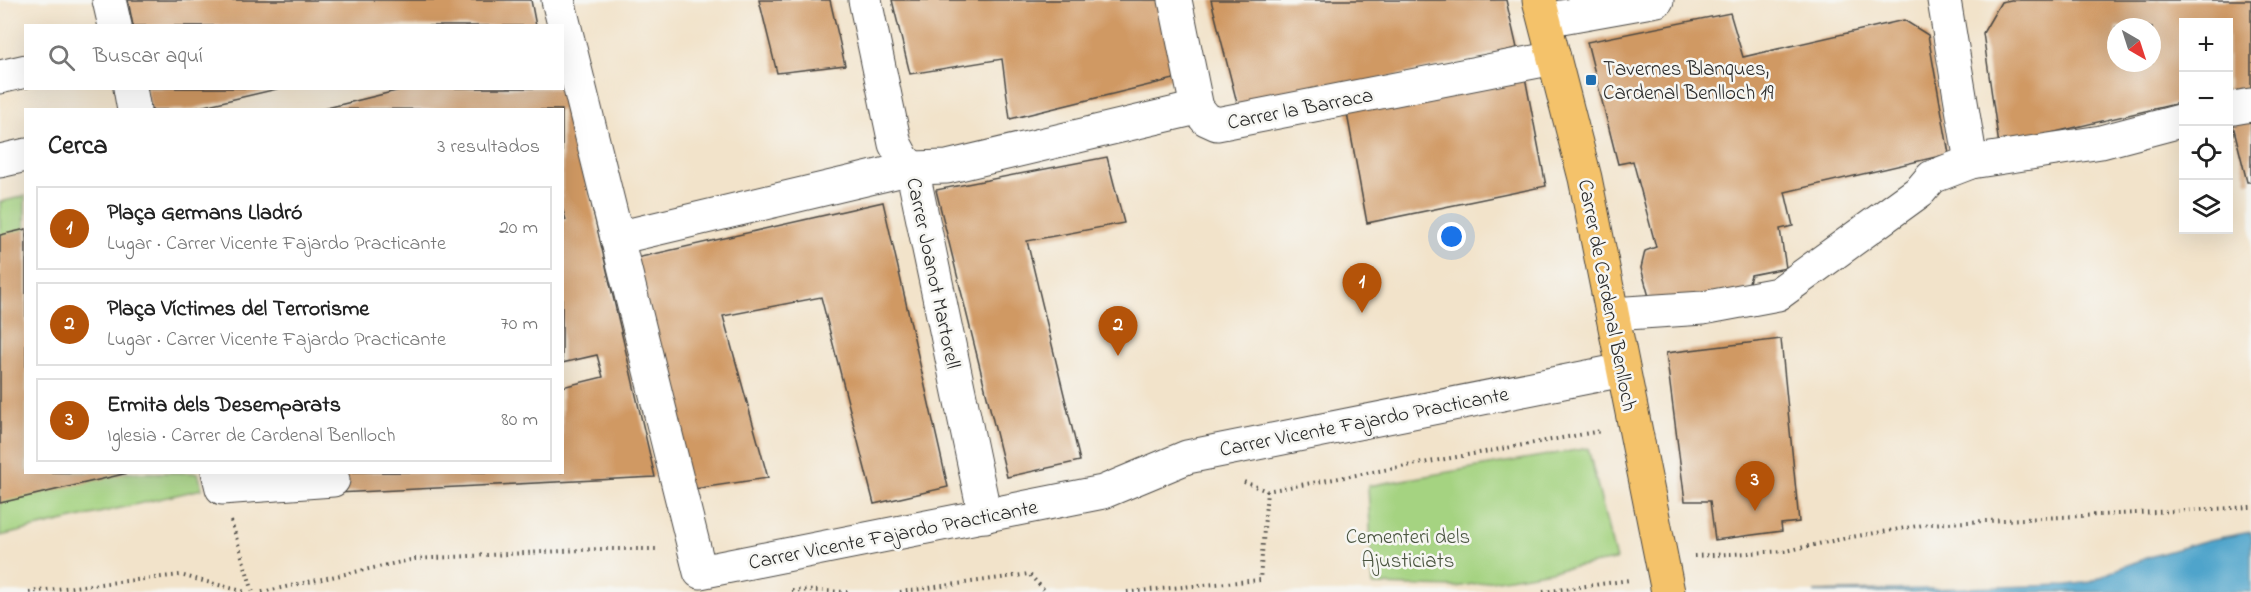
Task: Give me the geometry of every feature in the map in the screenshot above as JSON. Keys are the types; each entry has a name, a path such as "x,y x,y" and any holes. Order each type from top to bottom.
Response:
{"main road":[{"name":"Carrer de Cardenal Benlloch","path":"1542,10 1585,178 1664,575"}],"street":[{"path":"109,0 115,24"},
{"name":"Carrer Vicente Fajardo Practicante","path":"558,0 564,24"},
{"name":"Carrer Joanot Martorell","path":"866,0 895,144 903,159 912,168 985,516"},
{"path":"1175,0 1197,108"},
{"path":"1542,10 1657,0"},
{"path":"1944,0 1971,162"},
{"name":"Carrer Vicente Fajardo Practicante","path":"564,24 700,572 1103,492 1187,457 1623,370"},
{"name":"Carrer la Barraca","path":"617,238 912,168 947,167 1197,108 1206,119 1217,124 1554,58"},
{"path":"0,77 24,71"},
{"path":"130,90 134,108"},
{"path":"2233,108 2251,105"},
{"path":"1612,314 1703,308 1778,294 1920,191 1932,177 1971,162 2101,142 2179,121"},
{"path":"0,161 24,155"},
{"path":"220,480 333,480"}],"path":[{"path":"1237,479 1267,492 1605,430"},
{"path":"220,480 253,592"},
{"path":"1127,592 1260,580 1267,492"},
{"path":"1543,592 1664,575 1845,538 1929,524 2251,507"},
{"path":"262,592 415,559 599,549 694,548"},
{"path":"900,592 1029,574 1046,592"},
{"path":"29,592 180,575 246,592"}],"green space":[{"path":"24,196 24,474 198,474 202,489 0,536 0,202"},
{"name":"Cementeri dels Ajusticiats","path":"1588,448 1616,560 1456,587 1373,585 1368,486"}],"water":[{"path":"2251,532 2251,592 1814,592 2067,585 2091,582 2149,557 2208,540"}],"building":[{"path":"128,0 531,0 536,24 133,24"},
{"path":"759,0 830,0 845,65 777,73"},
{"path":"892,0 1160,0 1178,78 1010,119 1002,59 910,74"},
{"path":"1211,0 1506,0 1517,48 1334,90 1238,107"},
{"path":"2011,0 2251,0 2251,89 2233,91 2233,18 2179,18 2179,103 1999,145 1983,33 2001,2"},
{"path":"1730,13 1743,57 1904,20 1928,35 1949,154 1785,192 1793,226 1780,229 1786,268 1751,275 1746,293 1651,304 1641,268 1645,251 1656,247 1633,161 1618,164 1587,42"},
{"path":"1525,77 1546,186 1367,223 1346,108"},
{"path":"564,86 655,477 337,493 336,474 564,474 564,387 603,377 597,355 564,363 564,220 566,220 564,214 564,108 327,108 400,90 564,90"},
{"path":"146,90 273,90 196,108 151,108"},
{"path":"2251,109 2251,182 2247,182 2233,125 2233,112"},
{"path":"1107,157 1124,223 1027,241 1080,461 1007,477 936,190"},
{"path":"883,202 948,487 874,504 821,297 723,316 768,478 687,490 632,259"},
{"path":"24,229 24,474 124,474 0,503 0,235"},
{"path":"1781,339 1799,522 1781,524 1782,531 1715,540 1710,501 1685,501 1666,353"}],"place":[{"name":"Tavernes Blanques, Cardenal Benlloch 19","path":"1591,80"},
{"name":"Plaça Germans Lladró","path":"1362,313"},
{"name":"Plaça Víctimes del Terrorisme","path":"1118,356"},
{"name":"Ermita dels Desemparats","path":"1755,511"}]}
